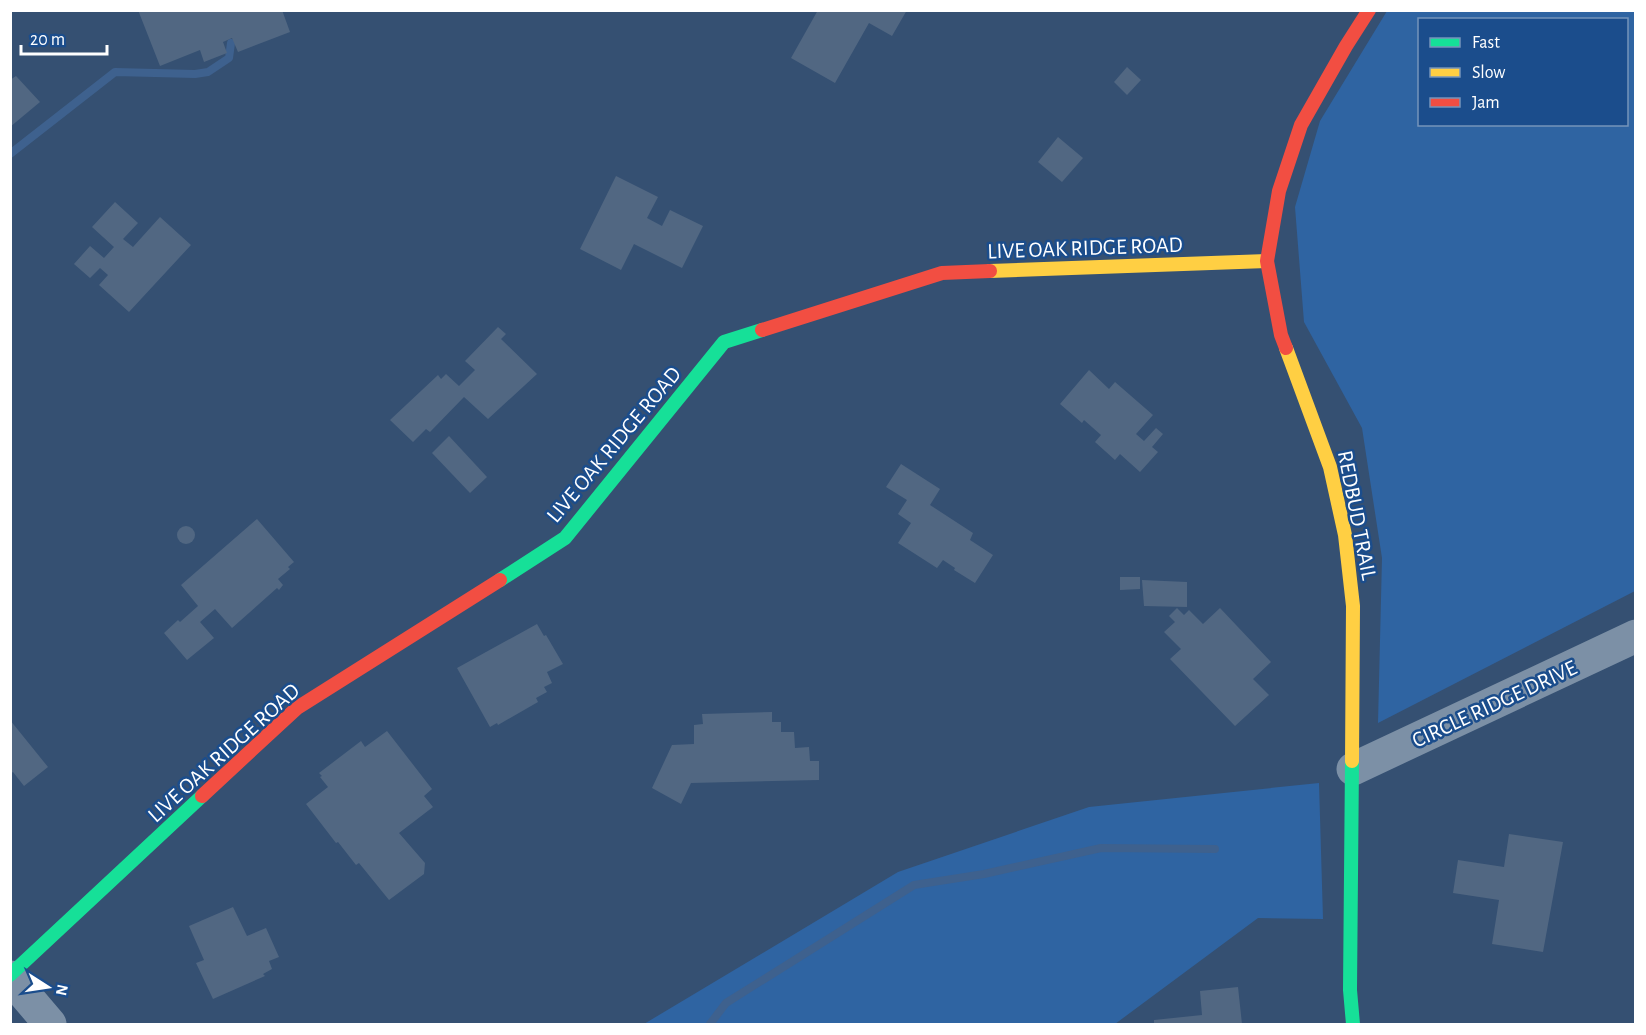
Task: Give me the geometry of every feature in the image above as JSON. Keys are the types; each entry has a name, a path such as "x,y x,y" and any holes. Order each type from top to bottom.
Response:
{"street":[{"name":"REDBUD TRAIL","path":"1353,1024 1350,990 1353,606 1345,535 1330,467 1281,335 1266,261 1279,191 1301,124 1346,45 1369,10"},
{"name":"LIVE OAK RIDGE ROAD","path":"10,976 297,708 565,538 724,342 942,273 1266,261"},
{"name":"CIRCLE RIDGE DRIVE","path":"1353,769 1635,636"},
{"path":"10,976 50,1024"}],"shaded area":[{"path":"1387,11 1635,11 1635,591 1378,723 1382,558 1362,428 1304,322 1295,207 1320,121"},
{"path":"1319,783 1323,919 1258,918 1115,1024 644,1024 898,872 1089,807"}],"building":[{"path":"138,10 282,10 290,32 238,52 232,38 223,42 227,53 204,62 200,50 160,66"},
{"path":"818,10 907,10 892,36 869,23 835,83 791,58"},
{"path":"1127,67 1141,80 1127,95 1114,82"},
{"path":"16,76 40,102 10,127 10,80"},
{"path":"1058,137 1083,158 1062,182 1038,162"},
{"path":"616,176 658,197 647,218 662,226 670,210 703,226 682,268 634,244 621,270 580,249"},
{"path":"115,202 138,223 123,239 133,247 160,217 191,245 129,312 99,285 108,275 100,268 90,278 74,264 90,246 104,258 114,247 92,227"},
{"path":"498,327 506,334 501,339 537,374 488,419 464,397 430,432 426,429 413,442 390,420 438,375 441,379 446,374 459,386 475,370 465,361"},
{"path":"1089,370 1109,389 1115,382 1153,415 1136,434 1144,441 1156,428 1163,434 1152,447 1158,452 1140,472 1120,454 1115,460 1095,442 1101,435 1084,420 1082,423 1060,404"},
{"path":"449,436 487,477 470,493 432,453"},
{"path":"901,464 940,489 930,505 973,533 970,540 993,555 975,583 943,560 937,568 898,543 911,523 898,514 907,500 886,487"},
{"path":"257,519 294,562 288,567 290,569 278,579 283,585 232,628 215,609 200,622 214,638 187,660 164,633 198,606 181,585"},
{"path":"186,526 194,531 195,535 190,543 186,544 178,539 177,535 182,527"},
{"path":"1120,577 1140,577 1140,589 1120,590"},
{"path":"1142,580 1187,582 1187,607 1144,606"},
{"path":"1177,608 1184,615 1189,610 1203,624 1220,608 1271,662 1253,679 1269,695 1235,726 1170,659 1181,649 1164,632 1175,622 1169,616"},
{"path":"537,624 563,664 547,672 552,683 544,687 547,692 536,698 538,702 498,725 497,723 490,727 457,668"},
{"path":"772,712 772,722 781,722 781,732 794,732 795,748 809,747 810,761 819,761 819,780 691,783 681,804 652,788 672,745 694,744 694,725 703,724 702,714"},
{"path":"10,720 48,767 24,786 13,772 10,774"},
{"path":"387,731 432,789 424,796 433,807 399,833 425,863 424,874 389,900 359,863 356,865 338,842 336,843 306,804 328,787 319,773 361,741 365,747"},
{"path":"1509,834 1563,842 1543,952 1492,944 1499,900 1453,893 1458,860 1504,867"},
{"path":"233,907 247,936 266,928 279,957 269,961 272,969 263,974 265,976 213,999 196,963 204,960 189,926"},
{"path":"1238,987 1242,1024 1154,1024 1154,1020 1202,1015 1200,991"}],"waterway":[{"path":"10,154 115,72 195,74 208,72 229,58 231,43"},
{"path":"710,1024 726,1003 914,885 984,874 1101,848 1215,849"}],"traffic: fast":[{"path":"500,580 565,538 724,342 762,330"},
{"path":"1352,761 1350,990 1353,1024"},
{"path":"10,975 202,796"}],"traffic: slow":[{"path":"990,271 1267,261"},
{"path":"1286,348 1330,467 1345,535 1353,606 1352,761"}],"traffic: jam":[{"path":"1286,348 1281,335 1267,261 1279,191 1301,125 1369,10"},
{"path":"762,330 942,273 990,271"},
{"path":"202,796 297,708 500,580"}]}
